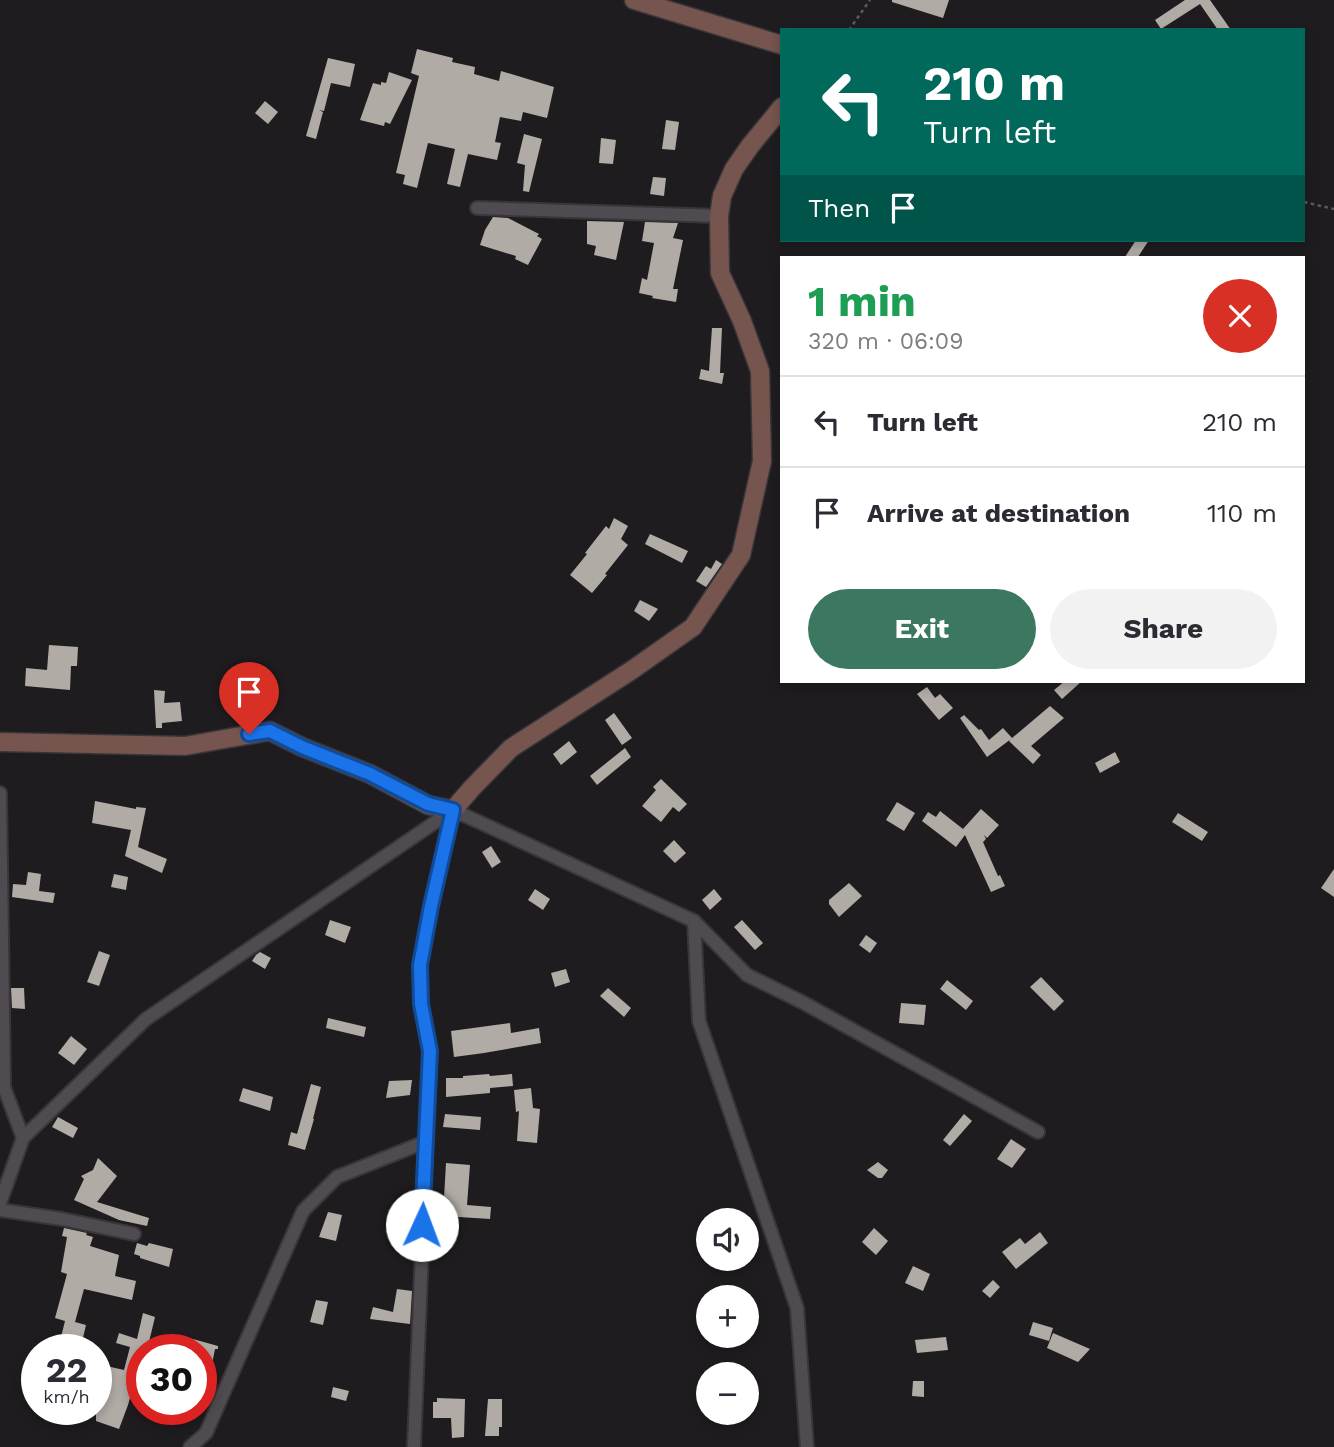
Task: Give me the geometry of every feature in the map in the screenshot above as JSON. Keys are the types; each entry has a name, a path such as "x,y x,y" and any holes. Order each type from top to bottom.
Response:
{"street":[{"path":"634,0 780,44"},
{"path":"0,1203 23,1138 146,1019 453,810 511,748 632,670 693,626 741,555 762,461 760,371 720,272 719,216 722,196 734,169 780,109"},
{"path":"477,208 719,216"},
{"path":"0,741 185,746 270,731 370,774 428,804 453,810 694,921 747,975 802,1002 1038,1132"},
{"path":"0,793 4,1087 23,1138"},
{"path":"414,1447 430,1051 421,1004 420,965 453,810"},
{"path":"694,921 699,1021 797,1308 807,1447"},
{"path":"190,1447 206,1433 303,1211 337,1177 425,1142"},
{"path":"0,1210 134,1234"}],"path":[{"path":"850,28 870,0"},
{"path":"1305,202 1334,209"}],"building":[{"path":"892,0 949,0 943,18"},
{"path":"1185,0 1210,0 1230,28 1217,28 1200,4 1163,28 1155,20"},
{"path":"417,49 453,58 452,62 475,67 474,74 499,81 501,71 554,87 547,118 523,112 521,121 500,117 495,142 501,143 497,160 468,154 460,187 447,184 455,149 428,143 417,188 403,184 405,175 396,173 419,76 411,73"},
{"path":"328,58 355,64 350,87 331,83 324,111 319,110 323,112 316,139 306,136"},
{"path":"389,72 412,80 390,124 385,122 384,126 360,120 373,83 386,83"},
{"path":"265,101 278,112 268,124 255,113"},
{"path":"666,120 679,122 675,150 662,149"},
{"path":"524,134 542,139 529,192 523,191 525,165 517,163"},
{"path":"601,138 616,140 613,164 599,163"},
{"path":"653,177 666,178 664,196 650,194"},
{"path":"493,217 508,218 539,234 537,236 542,239 528,265 515,259 516,256 480,245"},
{"path":"587,221 624,222 616,260 594,255 596,246 587,244"},
{"path":"645,222 678,223 673,238 683,240 673,289 678,289 676,302 639,293 642,278 647,280 654,243 642,241"},
{"path":"1135,242 1148,242 1139,256 1126,256"},
{"path":"712,328 722,328 722,384 699,379 701,369 709,371"},
{"path":"614,518 628,526 621,539 628,545 592,593 570,575 606,526 609,529"},
{"path":"650,534 688,551 682,563 645,544"},
{"path":"716,560 722,564 706,587 696,581 706,566 711,569"},
{"path":"640,600 658,609 649,621 634,611"},
{"path":"49,645 78,647 77,666 71,666 70,690 25,686 26,668 47,670"},
{"path":"1063,683 1080,683 1062,699 1054,690"},
{"path":"927,687 935,698 940,694 953,708 939,720 917,694"},
{"path":"154,690 165,691 164,703 180,702 182,721 162,723 162,728 156,728"},
{"path":"1050,706 1064,718 1031,746 1041,755 1033,764 1009,741 1011,739 987,757 960,718 964,715 981,729 989,740 1003,728 1012,738"},
{"path":"614,713 632,738 622,745 605,720"},
{"path":"569,741 577,752 561,765 553,754"},
{"path":"625,748 631,757 597,785 590,776"},
{"path":"1115,752 1120,762 1100,773 1095,763"},
{"path":"661,779 687,804 679,812 673,807 661,822 642,806 656,790 653,787"},
{"path":"95,801 136,809 146,808 138,847 167,859 162,873 125,856 131,830 92,823"},
{"path":"897,802 915,813 904,831 886,820"},
{"path":"981,809 999,825 987,838 984,835 986,839 983,842 1005,886 991,892 965,835 956,847 922,821 928,812 936,817 940,811 963,829"},
{"path":"1178,813 1208,832 1202,841 1172,822"},
{"path":"674,840 686,853 675,863 663,851"},
{"path":"491,846 501,862 492,868 482,852"},
{"path":"1334,869 1334,897 1321,888"},
{"path":"28,872 41,874 39,891 55,893 53,903 12,897 13,884 26,885"},
{"path":"114,874 128,877 126,890 111,887"},
{"path":"849,883 862,896 839,917 829,900"},
{"path":"535,889 550,899 543,910 528,900"},
{"path":"714,889 722,899 710,910 702,900"},
{"path":"330,920 351,927 345,943 325,935"},
{"path":"742,920 763,943 755,950 734,927"},
{"path":"866,935 877,943 870,953 859,945"},
{"path":"99,951 110,955 99,986 87,982"},
{"path":"260,952 271,958 265,969 252,961"},
{"path":"566,969 570,982 555,987 551,973"},
{"path":"1041,977 1064,1001 1054,1011 1030,987"},
{"path":"947,980 973,1001 966,1010 940,989"},
{"path":"11,988 24,988 25,1009 12,1008"},
{"path":"608,988 631,1008 624,1017 600,996"},
{"path":"901,1003 926,1005 924,1025 899,1023"},
{"path":"328,1018 366,1027 364,1037 326,1028"},
{"path":"510,1023 511,1033 539,1028 541,1043 454,1057 451,1031"},
{"path":"71,1036 87,1049 74,1065 58,1053"},
{"path":"512,1074 513,1086 490,1088 490,1093 446,1097 446,1078"},
{"path":"412,1080 410,1095 386,1098 389,1081"},
{"path":"311,1084 321,1087 305,1150 288,1145 291,1132 297,1134"},
{"path":"243,1088 273,1097 270,1111 239,1101"},
{"path":"531,1088 533,1108 540,1109 537,1143 517,1141 519,1111 516,1112 514,1090"},
{"path":"445,1114 481,1117 480,1130 443,1127"},
{"path":"964,1114 972,1121 950,1146 943,1140"},
{"path":"58,1117 78,1128 73,1138 52,1127"},
{"path":"1011,1139 1026,1149 1012,1168 997,1159"},
{"path":"98,1158 117,1176 97,1202 149,1218 147,1226 119,1220 74,1200 84,1179 81,1176 93,1170"},
{"path":"878,1162 888,1170 882,1178 867,1170"},
{"path":"446,1163 470,1165 467,1205 491,1207 490,1219 443,1216"},
{"path":"328,1212 342,1215 336,1241 319,1237"},
{"path":"64,1228 87,1233 86,1235 93,1237 90,1246 119,1255 115,1276 136,1281 132,1300 84,1289 75,1322 86,1325 84,1334 62,1334 65,1321 55,1318 67,1274 61,1272 67,1237 62,1236"},
{"path":"874,1228 888,1241 876,1255 862,1242"},
{"path":"1040,1232 1048,1243 1016,1269 1002,1252 1020,1238 1025,1244"},
{"path":"137,1243 173,1249 169,1267 134,1254"},
{"path":"913,1266 930,1274 923,1291 905,1283"},
{"path":"993,1280 1000,1287 990,1298 982,1291"},
{"path":"397,1289 412,1291 410,1324 370,1319 373,1307 393,1312"},
{"path":"316,1300 328,1302 323,1325 310,1322"},
{"path":"143,1313 155,1317 151,1334 138,1334"},
{"path":"1033,1322 1053,1328 1049,1341 1029,1335"},
{"path":"119,1333 126,1335 126,1346 116,1343"},
{"path":"1053,1333 1090,1349 1078,1362 1047,1348"},
{"path":"946,1337 948,1350 917,1353 915,1340"},
{"path":"126,1362 126,1410 119,1429 108,1425 112,1425 112,1367 124,1370"},
{"path":"913,1381 924,1381 924,1397 912,1396"},
{"path":"333,1387 349,1391 346,1401 331,1397"},
{"path":"437,1398 465,1399 464,1437 452,1438 451,1418 433,1418 433,1402 437,1402"},
{"path":"488,1399 502,1399 502,1427 499,1427 499,1436 485,1436"}],"route":[{"path":"249,734 270,731 370,774 428,804 453,810 420,965 421,1004 430,1051 422,1225"}]}
